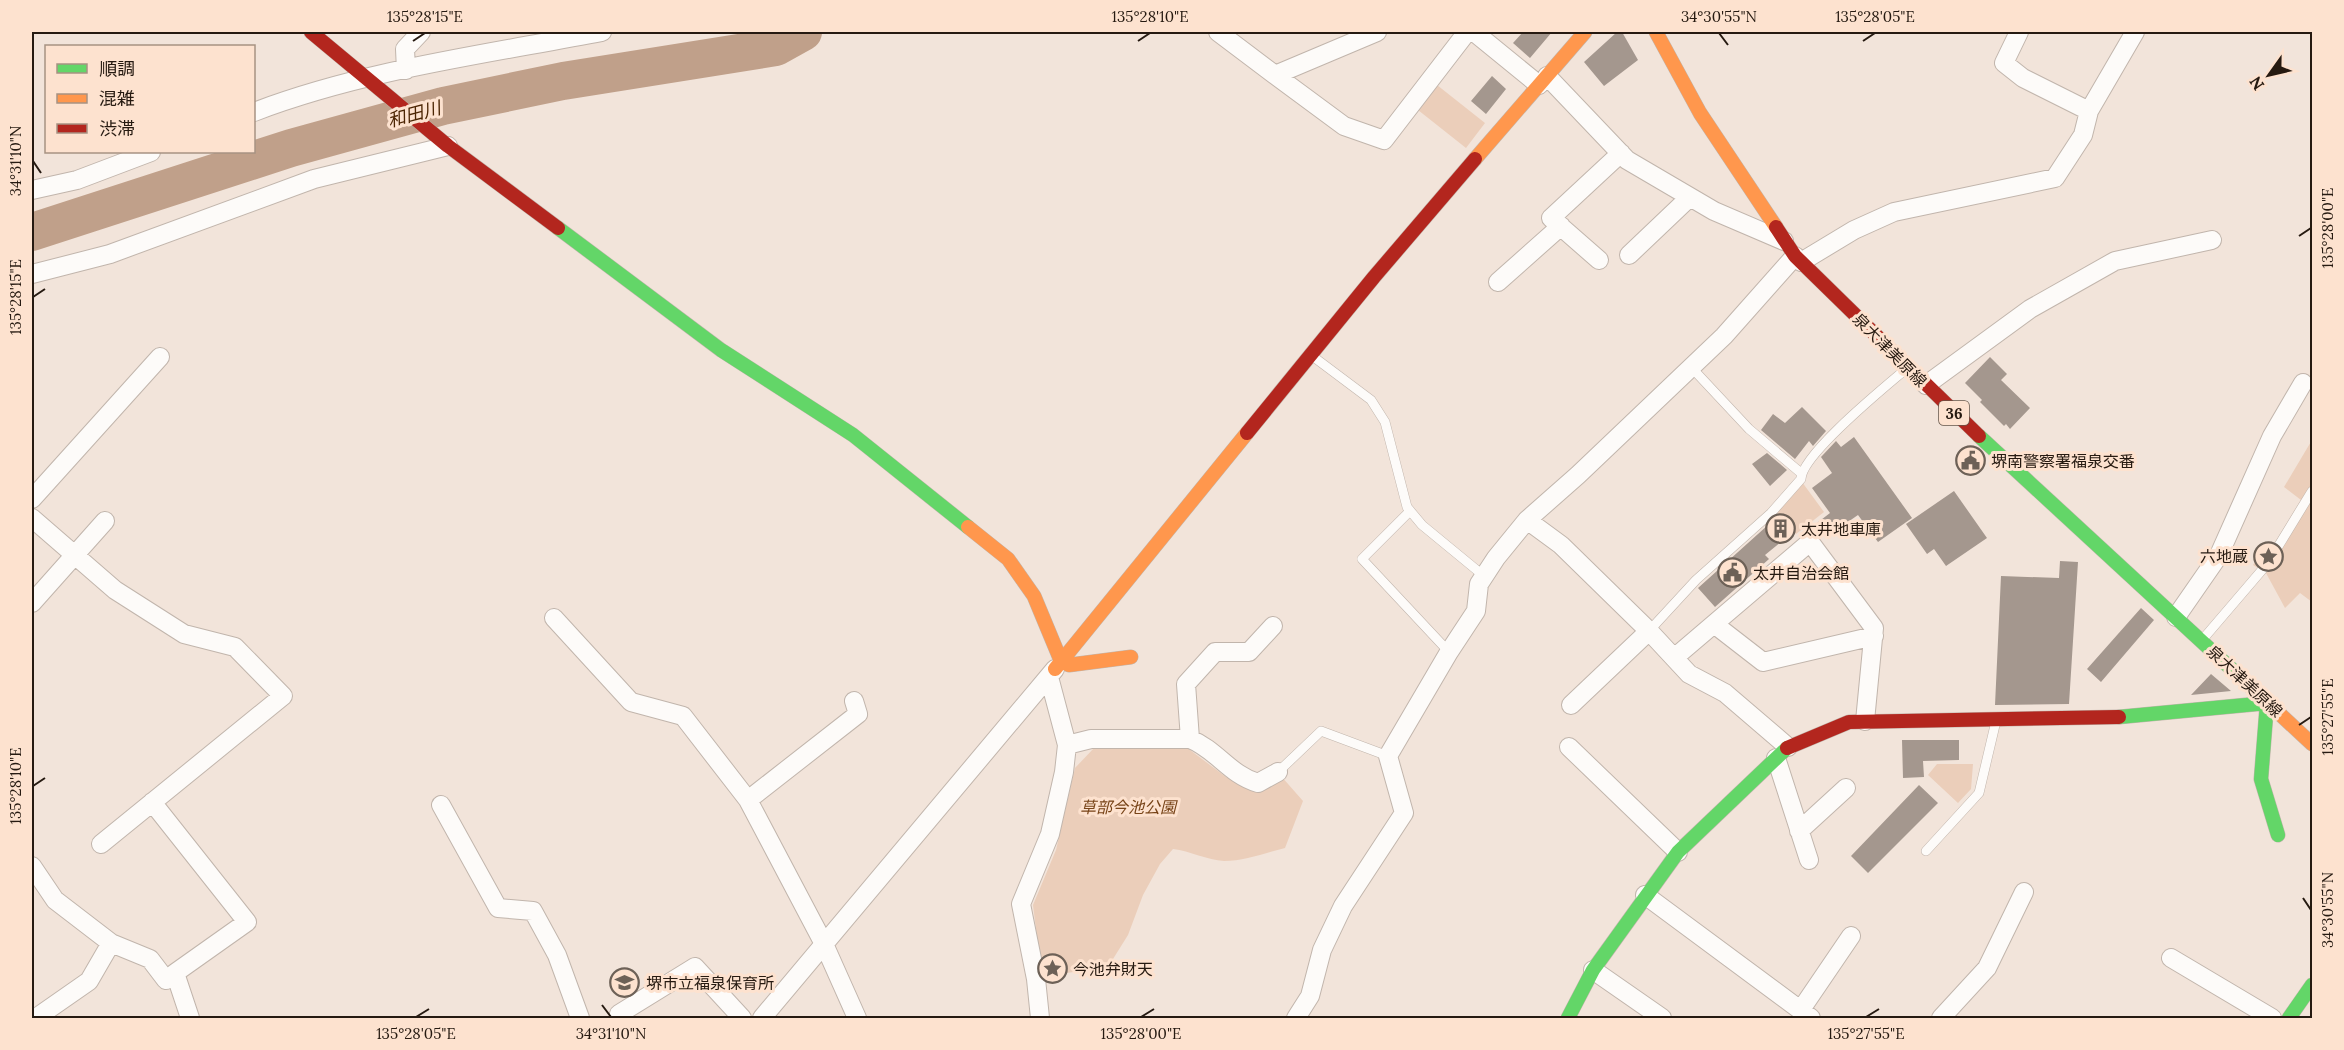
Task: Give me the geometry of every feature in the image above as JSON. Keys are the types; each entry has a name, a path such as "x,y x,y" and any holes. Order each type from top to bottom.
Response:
{"street":[{"path":"311,32 444,143 722,350 853,435 1008,559 1034,596 1055,669 1067,745 1064,772 1050,834 1021,904 1036,979 1040,1018"},
{"path":"406,70 405,49 421,32"},
{"path":"255,112 282,101 367,78 602,32"},
{"path":"1218,32 1344,126 1384,140 1467,32"},
{"path":"1275,75 1377,32"},
{"path":"1474,32 1543,80 1627,160 1794,254"},
{"path":"762,1018 1055,669 1374,277 1585,32"},
{"name":"泉大津美原線","path":"1656,32 1700,113 1794,254 1977,435 2313,744"},
{"path":"2019,32 2004,63 2023,78 2090,111"},
{"path":"1296,1018 1310,996 1322,950 1343,906 1404,813 1388,756 1449,652 1476,611 1479,584 1496,558 1527,520 1578,475 1724,336 1794,254 1894,212 2055,178 2083,135 2090,111 2135,32"},
{"path":"32,274 110,254 314,179 444,143"},
{"path":"32,190 77,180 147,153"},
{"path":"1599,260 1551,218 1621,153"},
{"path":"1629,255 1690,197"},
{"path":"1498,282 1560,226"},
{"path":"1926,385 2030,309 2115,261 2212,240"},
{"path":"32,499 160,357"},
{"path":"2176,616 2218,555 2272,436 2303,382"},
{"path":"32,518 115,590 184,634 235,647 283,696 101,844"},
{"path":"1527,520 1561,544 1689,674 1725,693 1782,753 1799,831 1809,860"},
{"path":"32,603 105,521"},
{"path":"1674,658 1810,542 1874,628 1866,721"},
{"path":"554,618 631,702 683,716 748,800 824,944 857,1018"},
{"path":"1714,624 1763,663 1874,636"},
{"path":"1190,739 1186,684 1215,652 1249,652 1272,626"},
{"path":"1571,705 1649,631"},
{"path":"1055,669 1131,657"},
{"path":"748,800 858,714 854,701"},
{"path":"1568,1018 1593,970 1678,852 1782,753 1849,722 2111,718 2267,703 2261,779 2278,835"},
{"path":"1067,745 1091,739 1190,739 1202,744 1244,779 1258,783 1278,772"},
{"path":"1569,747 1678,852"},
{"path":"1799,831 1846,788"},
{"path":"32,866 55,900 111,943 150,959 166,980 247,922 152,802"},
{"path":"441,805 498,908 533,911 557,955 580,1018"},
{"path":"1941,1018 1987,968 2024,892"},
{"path":"1645,895 1806,1015 1851,936"},
{"path":"36,1018 89,981 111,943"},
{"path":"2171,958 2272,1018"},
{"path":"619,1014 695,967 742,1018"},
{"path":"1593,970 1662,1018"},
{"path":"175,973 189,1018"},
{"path":"2289,1018 2310,993"}],"lane":[{"path":"1311,355 1371,400 1385,422 1410,511 1422,525 1484,576"},
{"path":"1690,367 1749,429 1801,473"},
{"path":"1649,631 1696,580 1772,513 1801,479 1801,473 1810,459 1847,420 1908,367"},
{"path":"2202,641 2268,563 2313,491"},
{"path":"1410,511 1362,559 1449,652"},
{"path":"1926,851 1979,793 1996,721"},
{"path":"1278,772 1322,731 1388,756"}],"green space":[{"path":"1437,85 1485,123 1466,148 1418,110"},
{"path":"2312,440 2312,602 2300,593 2285,608 2266,573 2253,565 2257,559 2265,559 2301,500 2284,487"},
{"path":"1802,482 1824,512 1796,534 1777,512"},
{"name":"草部今池公園","path":"1095,747 1186,747 1226,777 1253,786 1281,776 1303,801 1285,848 1232,861 1211,859 1173,849 1160,864 1143,895 1128,935 1108,967 1046,976 1038,945 1033,905 1056,850 1075,768"},
{"path":"1937,764 1973,764 1971,789 1958,803 1928,775"}],"building":[{"path":"1523,32 1552,32 1530,58 1513,43"},
{"path":"1617,32 1622,32 1638,60 1604,86 1584,62"},
{"path":"1492,76 1506,89 1486,114 1471,101"},
{"path":"1990,357 2007,374 2001,380 2030,408 2010,429 1980,402 1982,400 1965,383"},
{"path":"1802,407 1826,431 1813,446 1809,441 1795,459 1761,430 1773,414 1785,423"},
{"path":"1854,437 1912,518 1878,542 1858,515 1826,537 1817,523 1830,513 1812,488 1832,473 1821,457 1836,441 1841,447"},
{"path":"1767,453 1787,470 1770,486 1752,464"},
{"path":"1954,491 1987,538 1946,566 1934,549 1927,554 1906,524"},
{"name":"太井自治会館","path":"1778,516 1792,533 1765,555 1769,559 1715,607 1698,588"},
{"path":"2060,561 2078,562 2069,704 1995,705 2001,576 2059,578"},
{"path":"2141,608 2154,620 2101,682 2087,669"},
{"path":"2211,674 2231,691 2191,695"},
{"path":"1902,740 1959,740 1959,760 1923,761 1924,777 1903,778"},
{"path":"1919,785 1938,803 1868,873 1851,856"}],"waterway":[{"name":"和田川","path":"32,232 291,148 443,106 563,81 776,47 803,32"}],"traffic: fast":[{"path":"558,228 721,350 853,435 968,527"},
{"path":"1979,436 2238,675"},
{"path":"2119,717 2267,703 2261,779 2278,835"},
{"path":"1568,1018 1593,970 1678,852 1787,748"},
{"path":"2289,1018 2312,985"}],"traffic: slow":[{"path":"1475,159 1585,32"},
{"path":"1656,32 1700,113 1776,227"},
{"path":"1055,669 1247,433"},
{"path":"968,527 1008,559 1034,596 1061,661 1069,665 1131,657"},
{"path":"2238,675 2312,744"}],"traffic: jam":[{"path":"311,32 448,146 558,228"},
{"path":"1247,433 1374,277 1475,159"},
{"path":"1776,227 1795,256 1979,436"},
{"path":"1787,748 1849,722 2119,717"}],"place":[{"name":"堺南警察署福泉交番","path":"1970,461"},
{"name":"太井地車庫","path":"1780,529"},
{"name":"六地蔵","path":"2269,556"},
{"name":"太井自治会館","path":"1732,573"},
{"name":"今池弁財天","path":"1052,969"},
{"name":"堺市立福泉保育所","path":"625,983"}]}
